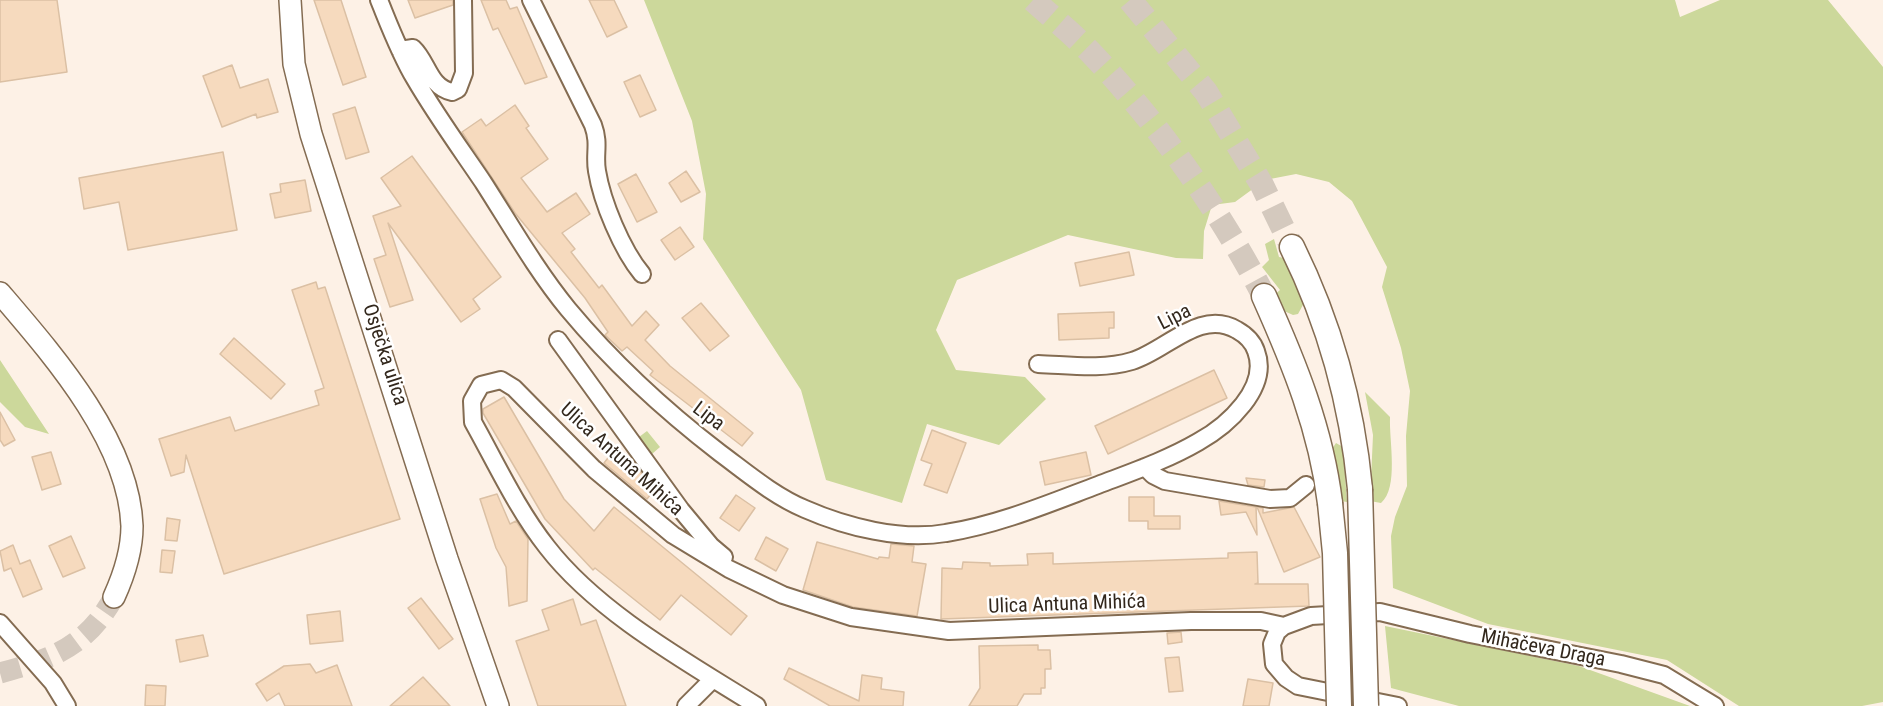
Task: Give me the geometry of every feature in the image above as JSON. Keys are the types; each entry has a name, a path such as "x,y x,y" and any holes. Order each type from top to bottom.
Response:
{"highway":[{"path":"1292,247 1310,284 1335,351 1352,424 1360,489 1366,706"},
{"path":"1264,296 1295,365 1308,403 1330,503 1335,553 1339,706"}],"main road":[{"name":"Osječka ulica","path":"290,0 294,64 311,134 447,559 498,706"},
{"path":"0,293 31,329 78,394 100,428 119,467 128,496 132,526 127,565 114,597"}],"street":[{"name":"Lipa","path":"379,0 415,79 566,307 619,366 671,415 778,495 823,516 880,531 945,534 1049,504 1145,467 1200,442 1224,423 1247,399 1259,368 1257,352 1243,333 1228,325 1200,325 1156,352 1131,361 1106,366 1038,364"},
{"path":"400,50 412,48 418,53 436,85 452,92 458,89 464,73 464,0"},
{"path":"531,0 593,125 598,142 597,172 608,206 629,257 642,274"},
{"path":"558,340 681,510 711,546 730,561 729,569"},
{"name":"Ulica Antuna Mihića","path":"756,706 628,622 597,597 548,548 473,422 472,401 481,385 501,380 514,388 572,449 637,507 674,535 729,569 783,595 851,617 949,631 1191,621 1261,621 1284,626"},
{"path":"1145,467 1153,475 1165,481 1270,499 1290,498 1306,484"},
{"name":"Mihačeva Draga","path":"1284,626 1311,616 1390,613 1470,634 1575,654 1664,675 1715,706"},
{"path":"0,623 53,682 67,706"},
{"path":"1284,626 1277,632 1272,644 1274,664 1286,678 1298,686 1398,706"},
{"path":"686,706 713,679"}],"green space":[{"path":"644,0 1675,0 1680,17 1720,0 1828,0 1883,67 1883,702 1862,706 1739,706 1667,660 1488,624 1393,588 1391,536 1395,517 1407,486 1406,436 1410,391 1401,348 1382,287 1387,267 1352,201 1329,182 1296,174 1265,180 1235,202 1212,205 1204,231 1203,259 1176,258 1068,235 957,280 936,330 956,370 1025,377 1046,399 999,445 927,424 902,503 826,480 801,390 703,239 706,194 692,121"},
{"path":"1274,239 1279,257 1284,258 1304,303 1298,314 1293,315 1282,310 1273,296 1280,290 1262,267 1269,260 1265,244"},
{"path":"0,360 49,434 25,427 0,402"},
{"path":"1365,392 1390,417 1392,463 1390,487 1381,503 1370,501 1373,435"},
{"path":"647,431 660,447 652,454 639,437"},
{"path":"1336,443 1343,447 1347,502 1341,501 1332,449"},
{"path":"1385,626 1579,666 1690,706 1459,706 1391,688"}],"building":[{"path":"0,0 57,0 67,72 0,82"},
{"path":"314,0 341,0 366,77 343,85"},
{"path":"408,0 453,0 453,5 415,18"},
{"path":"481,0 506,0 510,9 517,7 547,77 525,84 498,28 493,30"},
{"path":"589,0 614,0 627,27 607,37"},
{"path":"232,65 240,88 268,79 278,112 257,118 256,114 222,127 203,76"},
{"path":"640,75 656,110 640,117 624,82"},
{"path":"515,105 529,126 526,128 548,159 521,178 547,212 576,193 590,214 562,233 575,249 571,252 599,288 602,285 632,326 646,311 659,325 645,340 670,366 753,433 742,446 650,375 653,371 627,347 622,351 605,335 608,332 585,298 515,213 462,132 481,119 486,126"},
{"path":"355,107 369,152 346,159 333,114"},
{"path":"223,152 237,230 128,250 119,202 84,209 79,178"},
{"path":"412,156 501,277 473,299 480,309 461,322 388,223 413,300 390,307 374,259 386,255 373,216 401,206 381,178"},
{"path":"686,171 700,192 681,202 669,183"},
{"path":"636,174 657,212 637,222 618,184"},
{"path":"305,180 311,211 275,218 270,194 281,192 280,184"},
{"path":"680,227 694,247 675,260 661,240"},
{"path":"1129,252 1134,275 1080,286 1075,263"},
{"path":"316,282 318,289 325,287 400,519 224,574 186,455 184,472 171,476 159,439 230,417 235,431 319,405 315,391 324,388 292,290"},
{"path":"701,303 729,336 710,351 682,318"},
{"path":"1114,312 1114,328 1109,328 1109,338 1059,340 1058,314"},
{"path":"234,338 285,384 271,399 220,354"},
{"path":"1214,370 1227,398 1108,454 1095,426"},
{"path":"504,397 564,499 594,531 614,507 747,616 731,635 681,595 660,620 595,568 593,570 545,519 483,413 483,409"},
{"path":"0,412 15,440 4,446 0,440"},
{"path":"932,430 966,443 947,493 924,485 932,464 921,460"},
{"path":"615,449 637,467 654,490 647,499 604,463"},
{"path":"51,452 61,484 42,490 32,457"},
{"path":"1086,452 1091,475 1045,485 1040,462"},
{"path":"1246,478 1265,480 1264,487 1248,485"},
{"path":"497,494 510,524 516,521 528,539 527,601 509,606 506,567 496,548 480,499"},
{"path":"736,495 755,508 739,531 720,518"},
{"path":"1129,497 1154,497 1154,516 1180,516 1180,529 1148,529 1148,521 1129,521"},
{"path":"1219,501 1256,507 1257,535 1246,512 1221,515"},
{"path":"1257,507 1263,508 1263,513 1294,507 1320,557 1284,572"},
{"path":"167,518 180,520 177,541 165,540"},
{"path":"71,536 85,568 63,577 49,546"},
{"path":"766,537 788,549 776,571 755,559"},
{"path":"817,542 878,559 879,557 889,558 891,544 914,546 912,562 926,564 917,616 853,607 803,590"},
{"path":"13,545 20,564 30,560 42,589 23,597 11,568 4,571 0,551"},
{"path":"162,550 175,551 172,573 160,572"},
{"path":"1257,552 1258,583 1255,584 1308,584 1309,606 941,619 942,568 962,569 963,562 990,563 990,566 1028,565 1027,554 1053,553 1053,564 1228,558 1228,553"},
{"path":"421,598 453,639 439,649 408,608"},
{"path":"573,599 581,625 596,620 626,706 538,706 516,641 549,630 542,610"},
{"path":"340,611 343,641 310,644 307,615"},
{"path":"1181,632 1182,642 1168,644 1167,633"},
{"path":"203,635 208,656 180,662 176,640"},
{"path":"1038,645 1038,650 1050,650 1051,669 1045,669 1045,688 1041,688 1041,694 1024,694 1017,706 969,706 980,688 979,646"},
{"path":"1179,657 1183,691 1169,692 1165,658"},
{"path":"310,664 316,673 337,665 352,706 285,706 279,693 267,701 256,684 284,666"},
{"path":"789,668 859,701 862,675 882,678 881,689 904,692 903,706 830,706 784,679"},
{"path":"423,677 450,706 390,706"},
{"path":"1248,679 1273,683 1269,706 1243,706"},
{"path":"146,685 166,686 165,706 145,706"}],"tunnel":[{"path":"1033,0 1093,55 1165,140 1208,200 1264,296"},
{"path":"1130,0 1206,92 1262,185 1292,247"},
{"path":"0,673 52,656 66,648 92,628 114,597"}]}
